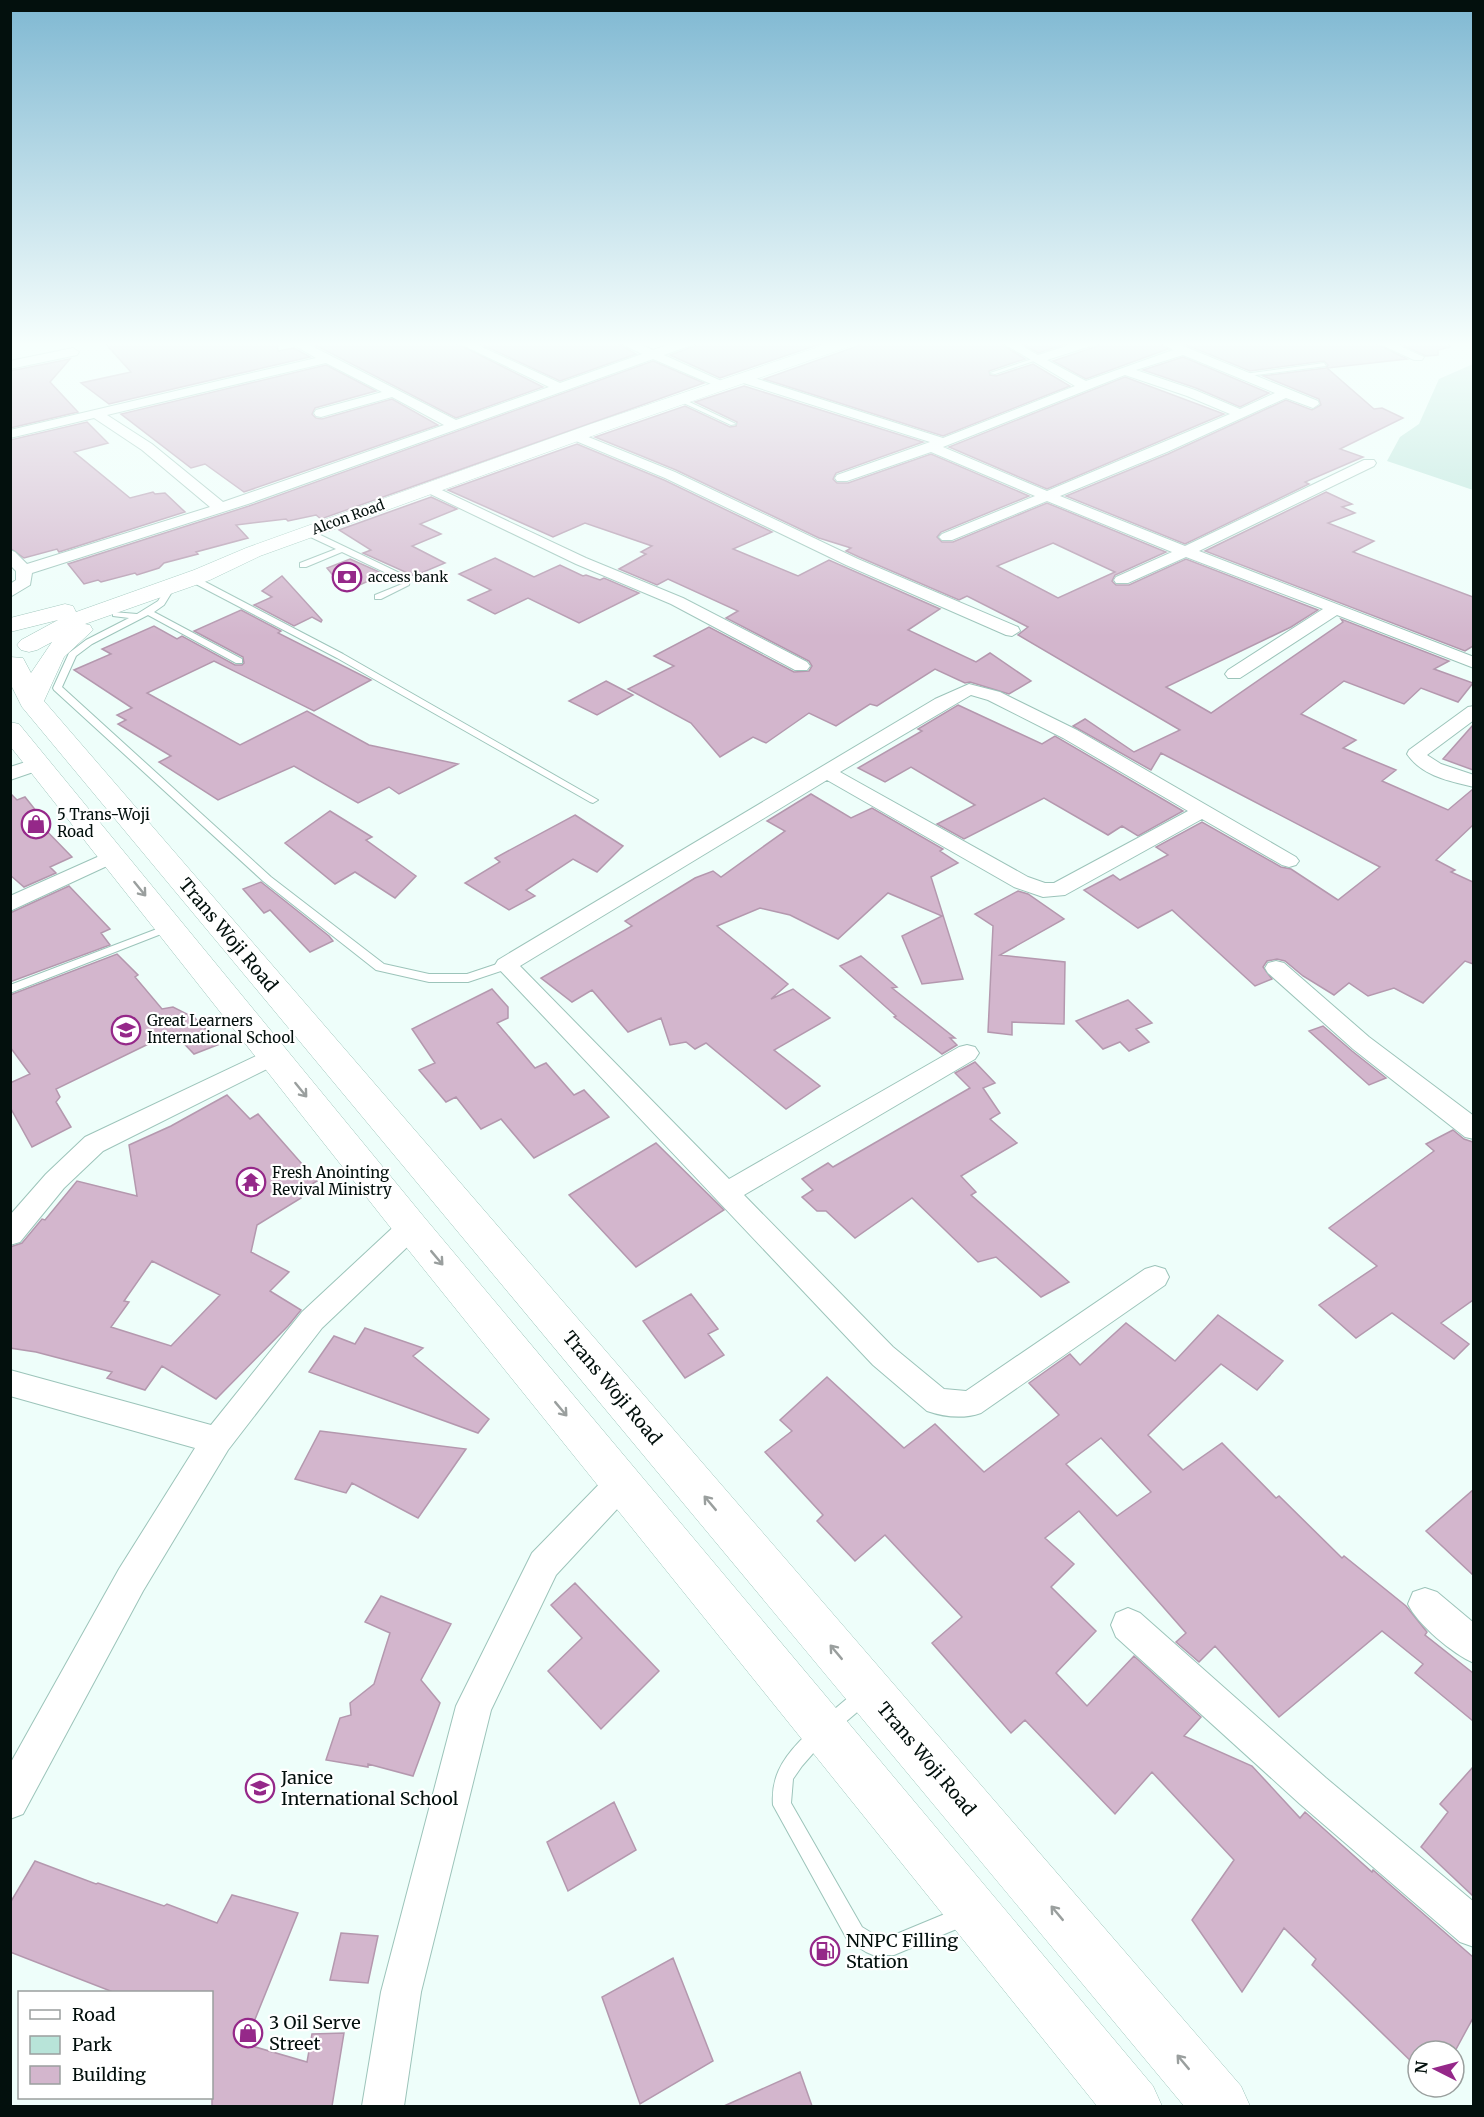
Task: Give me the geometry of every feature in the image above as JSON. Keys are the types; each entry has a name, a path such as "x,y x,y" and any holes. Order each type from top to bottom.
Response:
{"main road":[{"name":"Alcon Road","path":"253,552 565,440"},
{"path":"21,716 43,667 60,646 77,632 171,587 253,552"},
{"path":"15,645 74,620 126,609 212,561 253,552"},
{"path":"10,608 126,609"},
{"path":"15,645 51,616 126,609"},
{"name":"Trans Woji Road","path":"15,645 24,769 113,856 411,1227 1133,2106"},
{"name":"Trans Woji Road","path":"21,716 869,1691 1221,2106"}],"street":[{"path":"136,440 221,508"},
{"path":"24,570 221,508 413,440"},
{"path":"585,440 670,475 852,562 1012,632"},
{"path":"925,440 1147,538 1336,608 1473,663"},
{"path":"842,478 895,461 948,440"},
{"path":"947,537 1183,440"},
{"path":"1122,580 1370,463"},
{"path":"429,488 581,561 676,601 801,666"},
{"path":"10,555 24,570 24,582 10,592"},
{"path":"1234,674 1336,608"},
{"path":"1155,1277 970,1404 938,1402 883,1356 506,965 941,703 969,689 994,696 1070,734 1289,861"},
{"path":"1473,711 1416,754 1420,761 1430,766 1473,781"},
{"path":"826,772 1021,882 1043,890 1058,890 1202,811"},
{"path":"10,904 113,856"},
{"path":"1276,968 1361,1043 1473,1130"},
{"path":"726,1193 967,1053"},
{"path":"10,1234 55,1181 94,1144 273,1056"},
{"path":"10,1801 131,1580 217,1440 312,1320 411,1227"},
{"path":"10,1383 217,1440"},
{"path":"383,2106 401,1992 474,1706 544,1564 622,1482"},
{"path":"1425,1604 1473,1646"},
{"path":"1128,1625 1313,1791 1473,1928"}],"lane":[{"path":"307,532 407,580 405,585 378,597"},
{"path":"303,565 343,549"},
{"path":"193,579 340,656 593,800"},
{"path":"239,661 126,609 72,655 57,688 267,879 380,967 429,978 468,978 506,965"},
{"path":"10,989 170,927"},
{"path":"869,1691 824,1729 784,1773 780,1789 782,1806 855,1934 873,1945 894,1944 974,1912"}],"green space":[{"path":"1398,440 1473,440 1473,490 1387,461"}],"building":[{"path":"10,440 105,440 108,443 74,452 130,498 153,492 155,494 165,493 185,512 59,552 57,549 24,558 10,548"},
{"path":"154,440 395,440 244,492 205,464 191,468"},
{"path":"433,440 544,440 321,519 316,515 288,521 286,519 236,525 248,538 196,552 198,554 164,563 159,568 137,575 135,573 84,584 68,564 249,506"},
{"path":"602,440 916,440 923,442 836,473 833,479 837,483 848,483 931,454 1029,496 941,532 937,537 942,542 953,542 1047,503 1166,552 1115,575 1112,581 1116,585 1129,585 1186,559 1318,610 1291,627 1166,687 1211,713 1343,622 1341,619 1449,661 1434,669 1473,683 1458,702 1421,688 1404,704 1344,681 1301,714 1356,740 1343,748 1396,770 1382,781 1448,810 1473,789 1473,825 1436,860 1455,870 1451,872 1473,882 1473,964 1465,961 1423,1003 1394,988 1368,996 1349,983 1334,995 1303,976 1285,961 1277,959 1267,961 1263,967 1272,979 1255,986 1172,910 1138,928 1084,890 1113,875 1120,880 1168,855 1156,847 1202,822 1281,867 1291,869 1338,900 1380,867 1161,753 1151,770 1073,726 1085,719 1134,752 1180,730 1018,635 1028,627 967,596 959,600 846,551 851,548 819,538 676,470","holes":["1053,543 1115,572 1058,598 997,566"]},
{"path":"967,440 1163,440 1047,489 949,447"},
{"path":"1199,440 1359,440 1340,449 1363,457 1305,482 1309,484 1185,544 1066,496"},
{"path":"577,444 664,480 772,532 733,549 798,576 829,560 940,609 908,630 976,662 990,653 1031,681 1009,694 970,682 965,683 935,669 877,706 870,704 836,726 809,713 766,743 753,737 720,757 691,723 628,689 674,666 654,656 709,627 794,672 809,671 812,666 809,661 726,618 738,611 668,579 657,585 619,569 646,554 641,552 652,546 585,523 553,537 448,490"},
{"path":"1326,492 1352,504 1342,507 1355,513 1328,523 1374,541 1353,552 1473,597 1473,646 1465,651 1205,551"},
{"path":"431,497 457,509 420,524 441,534 412,546 445,563 414,576 363,553 371,550 339,530"},
{"path":"495,558 534,577 560,565 583,576 600,580 604,578 639,593 579,623 528,598 495,614 468,600 491,590 459,574"},
{"path":"350,559 384,574 346,591 327,568"},
{"path":"282,576 322,620 321,622 312,617 294,626 254,605 272,597 262,591"},
{"path":"241,610 281,631 278,633 371,680 314,711 214,661 147,693 240,745 307,711 369,745 458,764 399,794 389,787 358,803 294,766 218,800 159,762 171,756 118,724 126,720 117,715 132,708 74,670 111,654 102,649 154,626 177,639 182,636 235,665 242,665 243,657 194,631"},
{"path":"606,681 633,695 597,715 569,701"},
{"path":"958,705 1042,744 1055,736 1183,811 1138,836 1122,826 1108,835 1044,798 964,839 937,824 975,805 911,767 885,782 858,768 922,731 918,729"},
{"path":"1473,725 1473,770 1443,759"},
{"path":"10,793 17,800 25,797 41,817 36,820 72,857 50,867 56,873 24,887 10,875"},
{"path":"811,794 851,818 872,808 943,849 940,851 958,863 931,877 963,979 922,984 902,936 942,916 888,893 838,939 790,915 760,908 717,926 788,984 771,999 793,989 830,1018 774,1050 820,1086 786,1109 706,1043 695,1049 686,1042 670,1045 661,1018 628,1032 592,990 572,1002 541,978 632,926 625,921 695,878 713,871 721,877 785,831 767,821"},
{"path":"330,811 372,837 366,840 416,876 395,898 355,872 335,884 285,843"},
{"path":"575,815 623,846 597,872 573,859 526,890 535,896 509,910 465,883 500,862 495,858"},
{"path":"261,882 333,941 310,952 270,910 264,913 243,889"},
{"path":"69,886 110,929 101,933 110,945 10,982 10,913"},
{"path":"1018,891 1028,894 1064,919 1000,955 1065,962 1064,1024 1012,1022 1012,1035 988,1032 993,926 975,914"},
{"path":"117,954 138,975 135,977 162,1009 173,1007 195,1018 220,1044 194,1054 173,1032 56,1089 60,1097 56,1102 71,1127 32,1147 10,1107 10,1083 30,1074 10,1047 10,995"},
{"path":"861,956 897,987 892,988 955,1038 950,1038 957,1045 942,1054 894,1017 896,1016 840,966"},
{"path":"492,989 508,1007 508,1018 497,1023 535,1068 546,1063 574,1095 584,1090 609,1117 534,1158 501,1119 481,1129 456,1097 446,1102 419,1070 435,1063 412,1029"},
{"path":"1128,1000 1152,1023 1136,1029 1149,1042 1129,1051 1120,1042 1103,1049 1076,1021"},
{"path":"1323,1026 1386,1078 1369,1085 1309,1031"},
{"path":"975,1062 995,1083 983,1088 1000,1113 990,1119 1017,1143 961,1176 976,1192 971,1195 1069,1282 1041,1297 996,1257 978,1262 912,1198 855,1238 826,1211 817,1211 802,1197 813,1190 802,1179 828,1163 833,1167 970,1088 955,1073"},
{"path":"227,1095 250,1119 258,1114 317,1181 297,1193 301,1198 257,1225 251,1252 289,1272 270,1291 301,1310 216,1399 162,1366 145,1390 107,1378 112,1372 36,1352 10,1348 10,1247 22,1243 42,1219 45,1220 77,1181 137,1196 129,1145 171,1126","holes":["152,1261 220,1295 171,1346 111,1327 129,1302 124,1301"]},
{"path":"1453,1130 1464,1139 1473,1142 1473,1300 1441,1323 1469,1344 1454,1359 1392,1313 1356,1338 1319,1305 1377,1266 1329,1228 1434,1151 1426,1144"},
{"path":"656,1143 724,1210 636,1267 569,1195"},
{"path":"691,1294 718,1329 708,1334 724,1355 685,1378 643,1321"},
{"path":"1218,1315 1283,1361 1257,1390 1221,1364 1148,1435 1183,1470 1222,1443 1276,1498 1279,1496 1342,1558 1344,1556 1406,1606 1427,1632 1425,1635 1473,1673 1473,1721 1415,1673 1423,1664 1382,1631 1279,1717 1215,1646 1199,1662 1176,1642 1186,1633 1079,1511 1045,1538 1074,1564 1051,1587 1096,1631 1056,1673 1087,1706 1134,1656 1201,1717 1184,1736 1252,1766 1300,1818 1305,1812 1473,1957 1473,2018 1462,2039 1406,2039 1406,2056 1312,1965 1316,1959 1284,1928 1242,1992 1192,1920 1234,1860 1152,1772 1115,1814 1025,1720 1011,1733 932,1643 962,1617 885,1535 855,1561 817,1521 823,1515 765,1452 792,1431 780,1420 827,1377 904,1448 935,1424 984,1472 1059,1415 1029,1383 1070,1354 1080,1365 1126,1323 1175,1361","holes":["1101,1438 1151,1492 1117,1516 1066,1464"]},
{"path":"365,1328 423,1348 413,1356 489,1419 478,1433 309,1372 334,1336 355,1344"},
{"path":"320,1431 466,1449 418,1518 352,1483 346,1493 295,1479"},
{"path":"1473,1490 1473,1575 1426,1531"},
{"path":"575,1583 659,1671 601,1729 548,1671 582,1638 551,1605"},
{"path":"381,1596 451,1624 421,1680 440,1703 413,1776 368,1764 368,1767 326,1760 340,1718 351,1715 350,1703 374,1684 390,1633 365,1622"},
{"path":"1473,1767 1473,1896 1421,1847 1448,1812 1440,1804"},
{"path":"614,1802 636,1850 568,1891 547,1842"},
{"path":"35,1861 96,1884 164,1906 167,1904 217,1923 232,1895 298,1913 245,2044 307,2062 312,2034 344,2033 332,2106 212,2106 213,1991 110,1991 10,1952 10,1903"},
{"path":"341,1933 378,1936 368,1983 330,1980"},
{"path":"673,1958 713,2061 640,2104 602,1997"},
{"path":"800,2072 812,2106 724,2106"}],"place":[{"name":"access bank","path":"347,577"},
{"name":"5 Trans-Woji Road","path":"36,824"},
{"name":"Great Learners International School","path":"126,1030"},
{"name":"Fresh Anointing Revival Ministry","path":"251,1182"},
{"name":"Janice International School","path":"260,1788"},
{"name":"NNPC Filling Station","path":"825,1951"},
{"name":"3 Oil Serve Street","path":"248,2033"}]}
